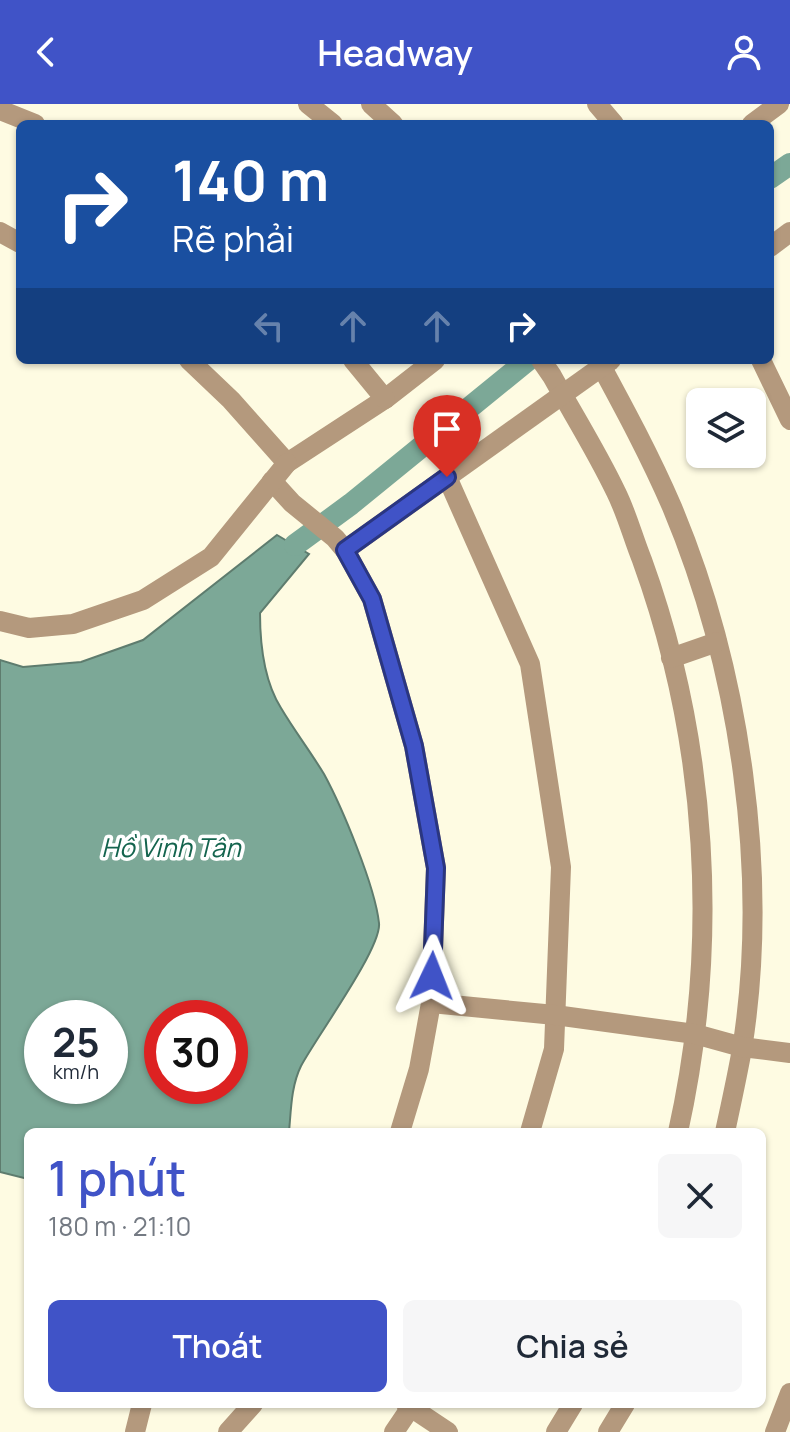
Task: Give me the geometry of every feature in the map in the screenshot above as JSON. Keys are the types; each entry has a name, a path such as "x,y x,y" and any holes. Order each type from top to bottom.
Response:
{"street":[{"path":"308,104 328,120"},
{"path":"371,104 389,120"},
{"path":"597,104 611,120"},
{"path":"757,120 779,104"},
{"path":"0,110 25,120"},
{"path":"193,364 231,400 287,463"},
{"path":"356,364 385,399"},
{"path":"0,621 29,628 73,624 143,600 211,557 287,463 385,399 430,364"},
{"path":"340,544 447,477 601,364"},
{"path":"605,364 672,507 699,581 717,642 737,733 747,812 750,953 742,1047 726,1128"},
{"path":"763,364 790,420"},
{"path":"546,368 617,494 662,616 690,743 703,872 700,1001 679,1128"},
{"path":"447,477 530,664 561,867 554,1049 531,1128"},
{"path":"272,481 292,503 340,544 372,599 414,746 436,868 431,1003 419,1069 401,1128"},
{"path":"671,658 717,642"},
{"path":"431,1003 555,1015 695,1034 742,1047 790,1053"},
{"path":"775,1432 790,1393"},
{"path":"135,1432 141,1408"},
{"path":"228,1432 249,1408"},
{"path":"394,1432 408,1408"},
{"path":"414,1408 448,1432"},
{"path":"556,1432 571,1408"},
{"path":"608,1432 623,1408"}],"water":[{"name":"Hồ Vinh Tân","path":"277,535 309,554 260,613 264,662 275,697 324,774 340,806 365,868 379,923 370,952 301,1066 293,1090 289,1128 24,1128 24,1178 0,1172 0,660 23,667 81,662 143,640"}],"waterway":[{"path":"774,175 790,164"},
{"path":"295,545 351,504 523,364"}],"route":[{"path":"432,976 436,868 414,746 372,599 345,550 447,477"}]}
